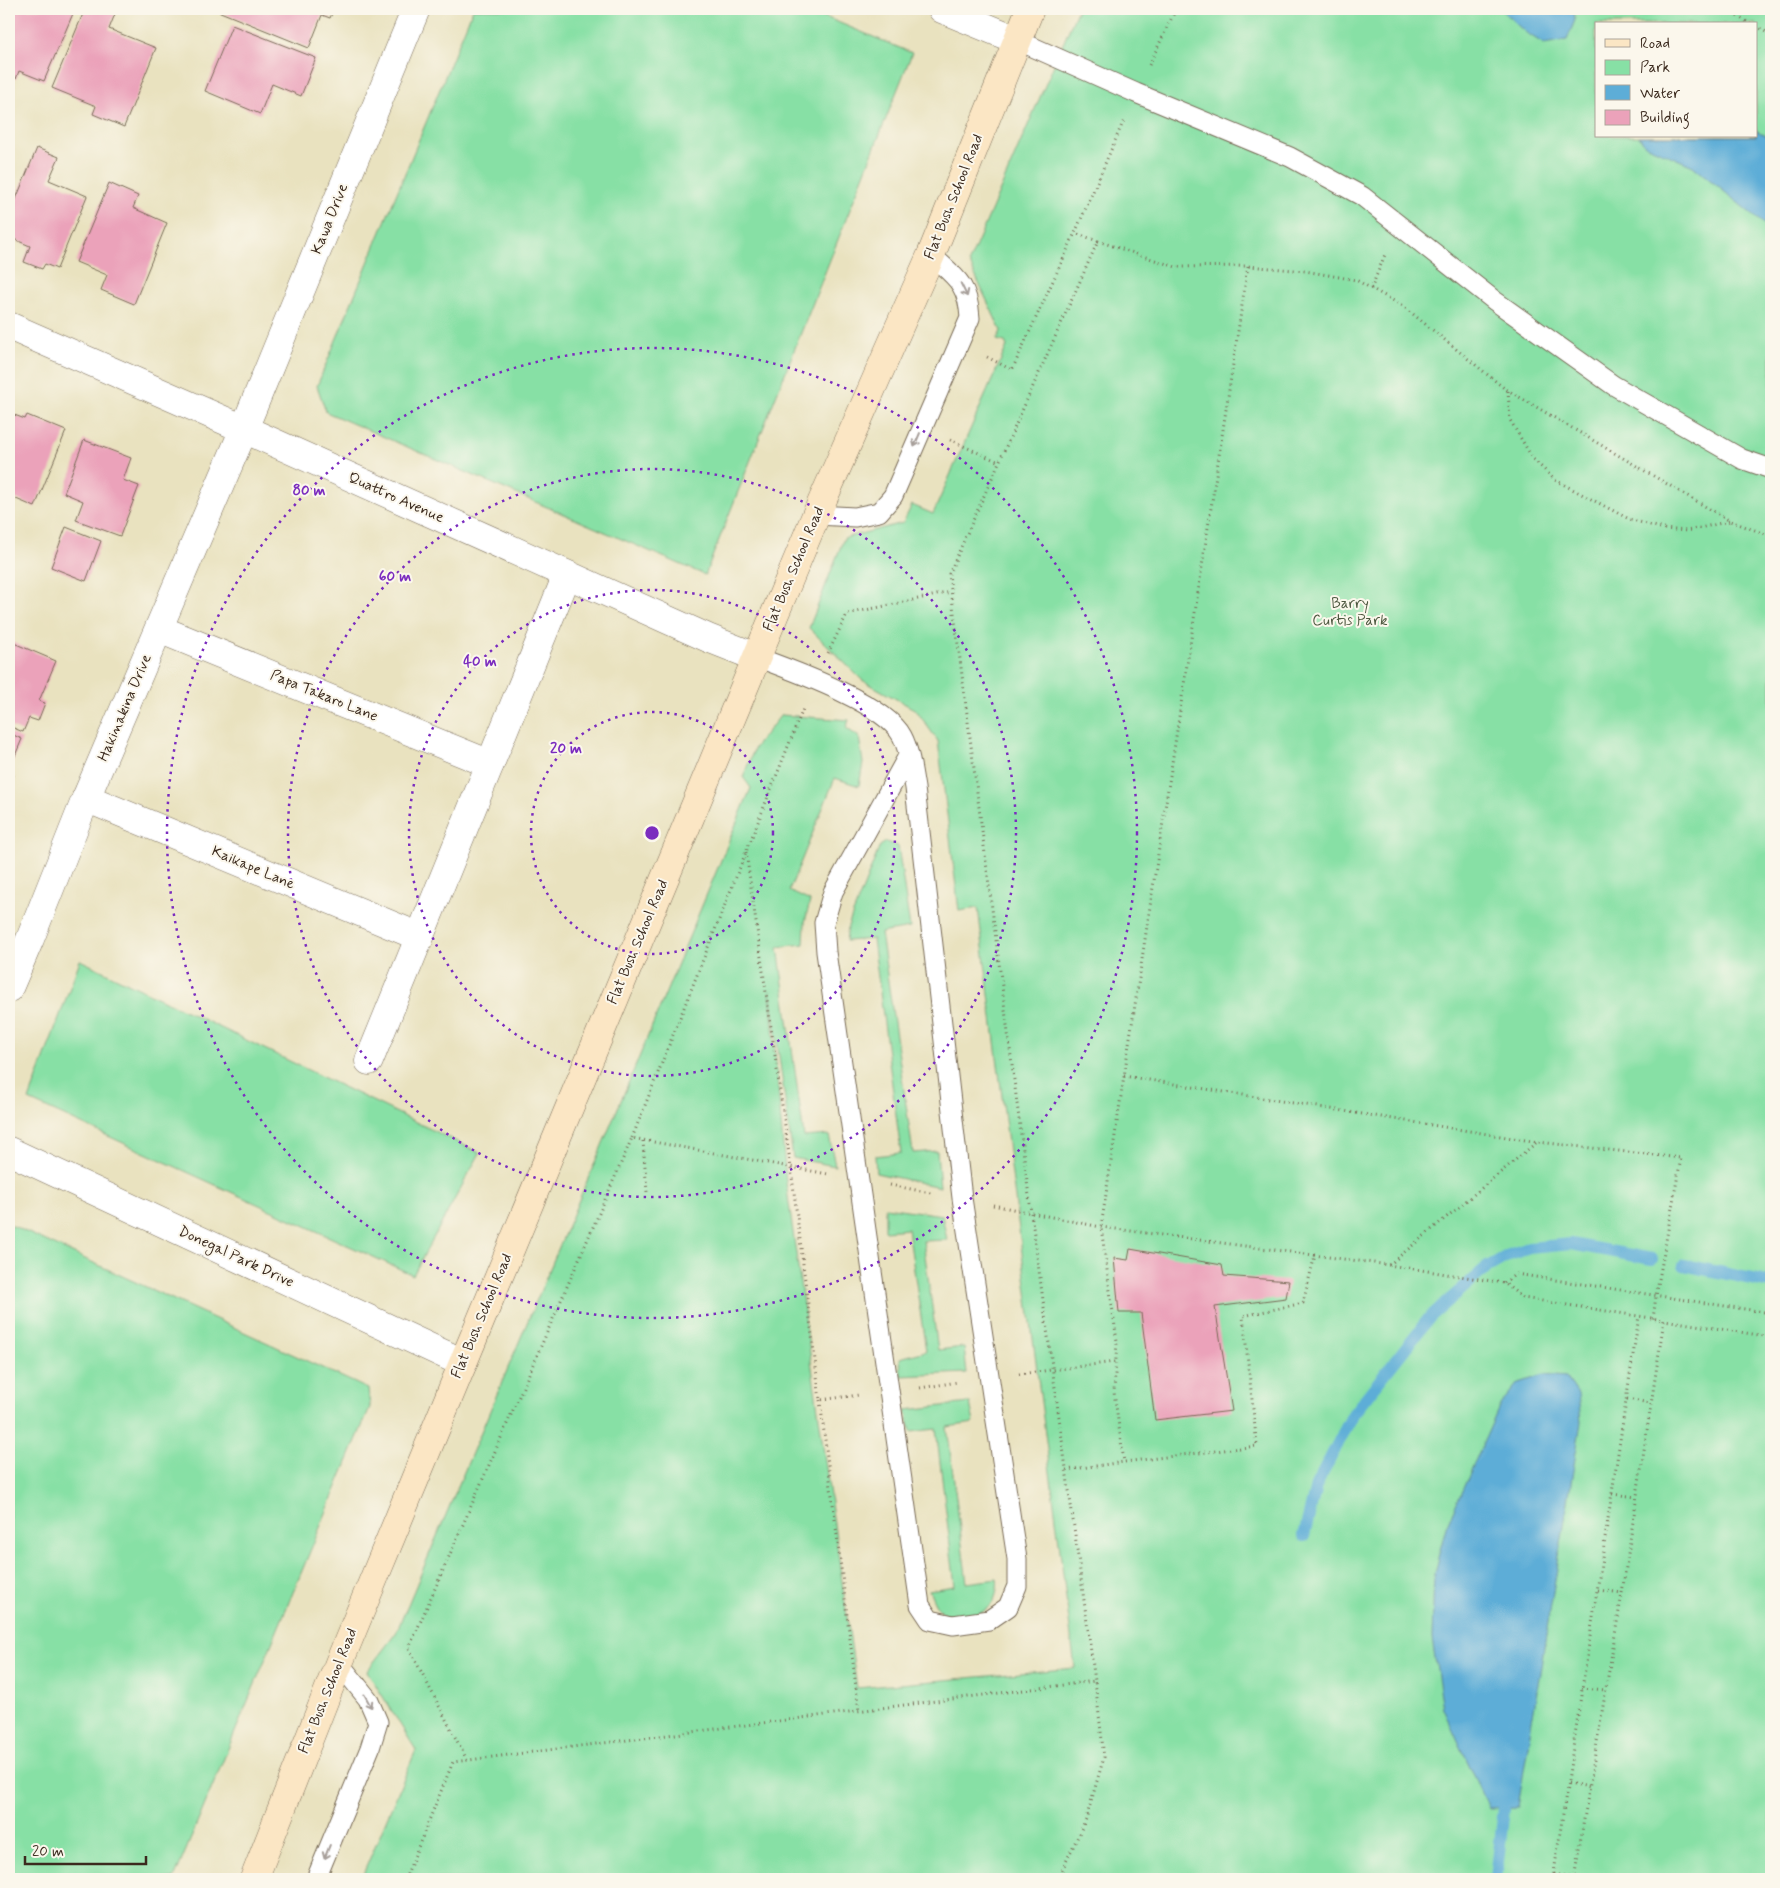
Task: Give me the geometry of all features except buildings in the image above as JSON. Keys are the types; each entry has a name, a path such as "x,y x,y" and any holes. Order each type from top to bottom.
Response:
{"main road":[{"name":"Flat Bush School Road","path":"254,1879 339,1663 463,1363 756,657 816,515 931,255 1030,9"}],"street":[{"name":"Kawa Drive","path":"244,429 416,9"},
{"path":"942,9 1017,40"},
{"name":"Quattro Avenue","path":"9,326 244,429 708,638 756,657"},
{"name":"Hakinakina Drive","path":"9,988 86,798 244,429"},
{"path":"369,1060 567,574"},
{"name":"Papa Takaro Lane","path":"159,629 490,764"},
{"name":"Kaikape Lane","path":"86,798 420,937"},
{"name":"Donegal Park Drive","path":"9,1152 463,1363"}],"lane":[{"path":"1017,40 1136,93 1290,157 1362,196 1495,301 1612,385 1742,459 1771,469"},
{"path":"816,515 855,517 879,512 893,496 970,318 969,301 960,281 931,255"},
{"path":"756,657 815,679 872,708 894,725 902,736 908,756 915,788 962,1198 1017,1560 1017,1586 1008,1607 989,1620 953,1624 930,1620 920,1605 826,952 824,923 833,892 908,756"},
{"path":"316,1879 370,1748 378,1722 368,1699 339,1663"}],"path":[{"path":"959,343 1012,370 1075,233 1136,93 1176,9"},
{"path":"1724,9 1747,22"},
{"path":"1758,27 1771,34"},
{"path":"1075,233 1176,268 1248,266 1305,271 1356,280 1403,306 1508,391 1730,521 1771,536"},
{"path":"1058,1879 1086,1818 1104,1758 948,574 1098,241"},
{"path":"1371,289 1386,251"},
{"path":"1124,1462 1114,1392 1117,1342 1101,1227 1248,266"},
{"path":"1508,391 1510,420 1533,459 1555,480 1629,519 1664,529 1686,531 1730,521"},
{"path":"965,446 999,462"},
{"path":"467,1760 409,1648 632,1138 815,679 847,614 951,592"},
{"path":"746,852 790,1168"},
{"path":"1124,1076 1538,1142 1681,1158 1653,1319"},
{"path":"632,1138 962,1198 1101,1227 1389,1265 1504,1283 1523,1298 1771,1337"},
{"path":"643,1140 647,1192"},
{"path":"1389,1265 1538,1142"},
{"path":"1066,1470 1257,1446 1243,1316 1303,1303 1315,1255"},
{"path":"1504,1283 1516,1274 1771,1313"},
{"path":"1553,1879 1639,1316"},
{"path":"1554,1874 1574,1878 1622,1593 1664,1320"},
{"path":"1627,1399 1650,1403"},
{"path":"820,1400 859,1711"},
{"path":"1612,1494 1636,1497"},
{"path":"1598,1590 1622,1593"},
{"path":"405,1879 453,1762 1095,1681"},
{"path":"1582,1688 1606,1690"},
{"path":"1568,1783 1590,1787"}],"green space":[{"path":"473,9 806,9 912,53 705,575 326,412 317,386"},
{"name":"Barry Curtis Park","path":"1078,9 1771,9 1771,1879 361,1879 416,1750 367,1671 396,1633 751,788 743,777 755,747 781,715 849,720 846,728 859,737 863,763 859,786 835,778 789,891 810,901 805,922 804,944 778,947 804,1137 829,1135 835,1166 793,1158 770,991 786,1182 857,1688 1075,1668 978,908 959,911 938,741 916,710 862,680 809,628 844,538 903,523 912,505 933,514 1007,346 1005,342 997,340 1001,331 969,262"},
{"path":"886,842 898,846 910,928 881,933 913,1153 937,1151 940,1187 876,1173 875,1156 901,1153 873,939 846,941 848,926 880,846"},
{"path":"80,960 480,1153 413,1275 29,1100"},
{"path":"885,1207 942,1215 947,1240 923,1241 938,1350 964,1347 967,1373 901,1376 900,1358 926,1351 908,1229 885,1231"},
{"path":"9,1224 368,1389 370,1407 174,1879 9,1879"},
{"path":"970,1403 974,1423 947,1427 967,1583 997,1579 997,1588 993,1603 986,1610 977,1614 959,1616 947,1614 938,1608 929,1590 955,1586 936,1429 911,1432 906,1410"}],"water":[{"path":"1500,9 1574,9 1575,20 1567,40 1544,44 1525,32"},
{"path":"1758,131 1771,139 1771,230 1693,166 1645,145 1640,138 1758,138"},
{"path":"1544,1375 1566,1377 1578,1394 1581,1422 1518,1807 1489,1808 1443,1708 1432,1639 1434,1573 1446,1527 1500,1405 1518,1383"}],"waterway":[{"path":"1304,1536 1316,1486 1353,1414 1430,1317 1486,1268 1509,1255 1529,1248 1571,1244 1652,1259"},
{"path":"1684,1265 1771,1283"},
{"path":"1496,1879 1504,1808"}]}
